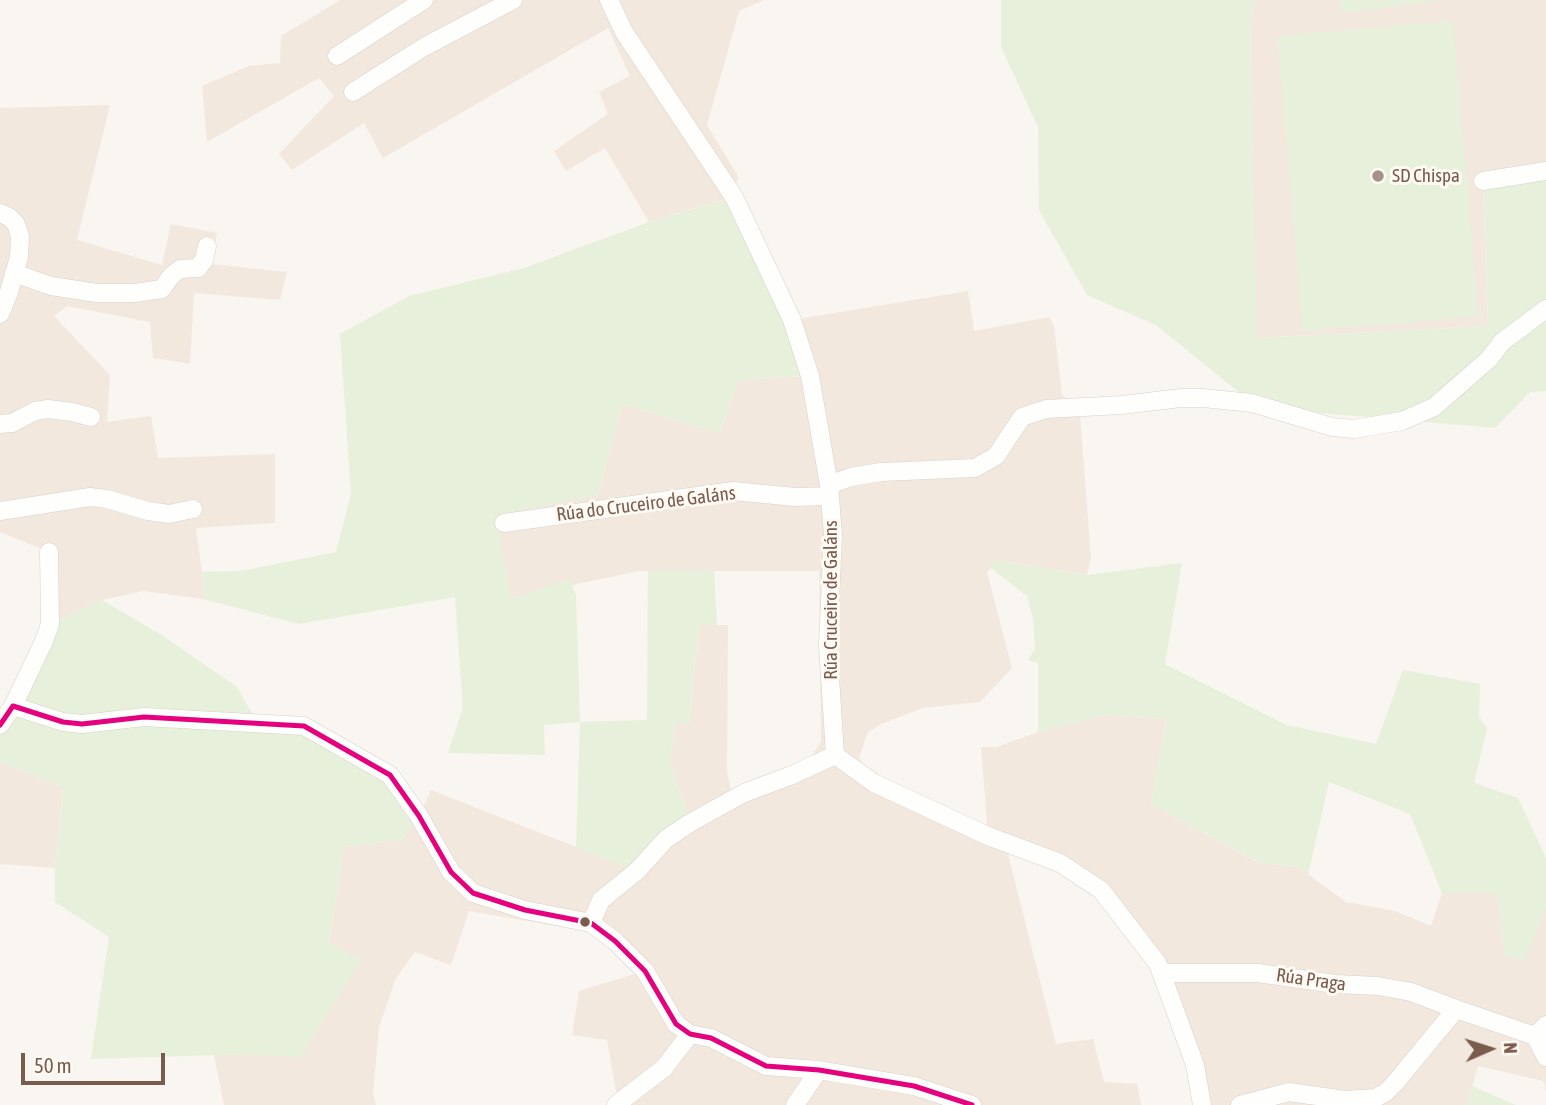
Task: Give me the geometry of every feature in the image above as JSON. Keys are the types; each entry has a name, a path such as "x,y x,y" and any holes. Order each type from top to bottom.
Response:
{"street":[{"path":"337,56 424,0"},
{"path":"353,92 424,47 513,0"},
{"name":"Rúa Cruceiro de Galáns","path":"609,0 624,32 734,197 754,234 792,320 810,376 829,490 833,535 828,645 835,755"},
{"path":"1483,181 1546,171"},
{"path":"0,213 9,216 16,224 20,236 15,273 0,314"},
{"path":"15,273 51,286 97,293 135,293 162,289 171,276 180,270 198,268 204,260 207,246"},
{"name":"Rúa do Cruceiro de Galáns","path":"504,523 733,491 795,497 829,490 851,477 881,472 975,468 996,456 1022,417 1046,409 1203,398 1252,403 1332,427 1354,429 1402,421 1434,407 1489,359 1502,342 1546,309"},
{"path":"0,424 12,423 35,411 48,409 91,417"},
{"path":"0,511 90,497 169,514 193,509"},
{"path":"0,726 13,706 50,624 49,552"},
{"path":"13,706 63,722 82,724 144,717 304,726 390,775 419,816 451,872 473,893 526,910 591,923 615,941 645,971 676,1024 690,1034 711,1038 766,1066 819,1070 914,1086 972,1105"},
{"path":"591,923 601,900 637,872 666,839 744,793 835,755 874,783 988,836 1060,863 1101,890 1158,964 1195,1065 1202,1105"},
{"name":"Rúa Praga","path":"1162,973 1258,973 1411,992 1456,1009 1541,1030 1546,1057"},
{"path":"1240,1105 1289,1092 1345,1100 1375,1098 1395,1083 1456,1009"},
{"path":"616,1105 664,1068 690,1034"},
{"path":"795,1105 819,1070"}],"shaded area":[{"path":"340,0 764,0 739,11 707,125 739,178 725,199 649,222 605,148 566,171 554,151 608,114 599,92 630,76 608,28 383,158 364,123 292,170 279,154 334,96 319,78 207,142 202,86 249,66 280,63 281,36"},
{"path":"1256,0 1546,0 1546,173 1483,182 1488,326 1256,338 1250,23"},
{"path":"110,105 77,240 162,265 171,224 217,233 211,264 287,272 280,300 194,293 190,364 153,358 150,322 67,306 54,316 110,375 107,422 151,416 158,458 275,454 275,523 196,528 203,599 144,591 102,600 50,624 49,552 0,532 0,108"},
{"path":"968,291 974,331 1049,317 1054,326 1062,394 1080,414 1091,558 1087,575 1000,561 987,572 1012,668 980,702 923,708 881,724 868,732 859,757 874,783 988,835 981,747 997,747 1046,729 1106,715 1166,719 1151,804 1259,863 1298,867 1346,902 1395,911 1431,926 1442,893 1497,893 1505,955 1524,961 1546,907 1546,1092 1544,1081 1478,1066 1467,1105 1207,1105 1188,1021 1101,890 1007,850 1056,1044 1093,1039 1104,1082 1137,1084 1141,1105 615,1105 618,1103 607,1040 572,1035 579,991 645,971 591,923 581,930 469,911 451,965 415,952 396,978 379,1027 373,1094 376,1105 224,1105 214,1055 248,1054 360,960 329,943 344,847 402,840 419,816 431,790 637,871 690,823 670,762 675,723 689,724 699,625 728,625 727,771 731,791 808,761 821,742 819,571 639,571 510,598 495,515 598,495 622,404 720,433 738,380 810,376 792,320"},
{"path":"0,762 63,787 55,868 0,864"}],"green space":[{"path":"1001,0 1256,0 1250,23 1257,338 1488,326 1483,181 1546,172 1546,391 1530,392 1495,428 1274,409 1252,403 1156,325 1087,295 1039,210 1038,127 1001,47"},
{"path":"1340,0 1443,0 1341,13"},
{"name":"SD Chispa","path":"1453,21 1478,316 1303,331 1277,36"},
{"path":"734,197 810,376 738,380 720,433 622,404 598,495 496,515 511,598 571,579 576,596 580,722 544,725 545,755 448,753 463,708 455,597 299,624 203,599 202,572 241,571 336,552 351,494 340,334 409,296 524,268 649,222"},
{"path":"1000,561 1087,575 1182,563 1165,664 1287,725 1376,744 1403,670 1480,684 1479,717 1487,728 1474,783 1518,798 1546,858 1546,907 1525,961 1505,956 1497,893 1442,893 1410,814 1329,782 1308,875 1298,867 1260,863 1151,804 1166,719 1106,715 1038,732 1038,663 1028,660 1035,649 1033,619 1027,596 986,564"},
{"path":"714,570 717,625 699,625 689,724 675,723 670,762 688,817 637,871 576,848 580,722 647,720 648,571"},
{"path":"102,600 163,636 237,687 258,724 304,726 385,772 419,816 402,840 344,847 329,943 361,960 301,1057 248,1054 91,1059 109,937 55,902 55,868 63,787 0,762 0,724 50,624"},
{"path":"1472,1086 1516,1105 1467,1105"}],"transit line":[{"path":"0,725 13,706 63,722 82,724 144,717 304,726 390,775 419,816 451,872 473,893 525,910 591,923 615,941 645,971 676,1024 690,1034 711,1038 766,1066 819,1070 914,1086 972,1105"}],"place":[{"name":"SD Chispa","path":"1378,176"}]}
